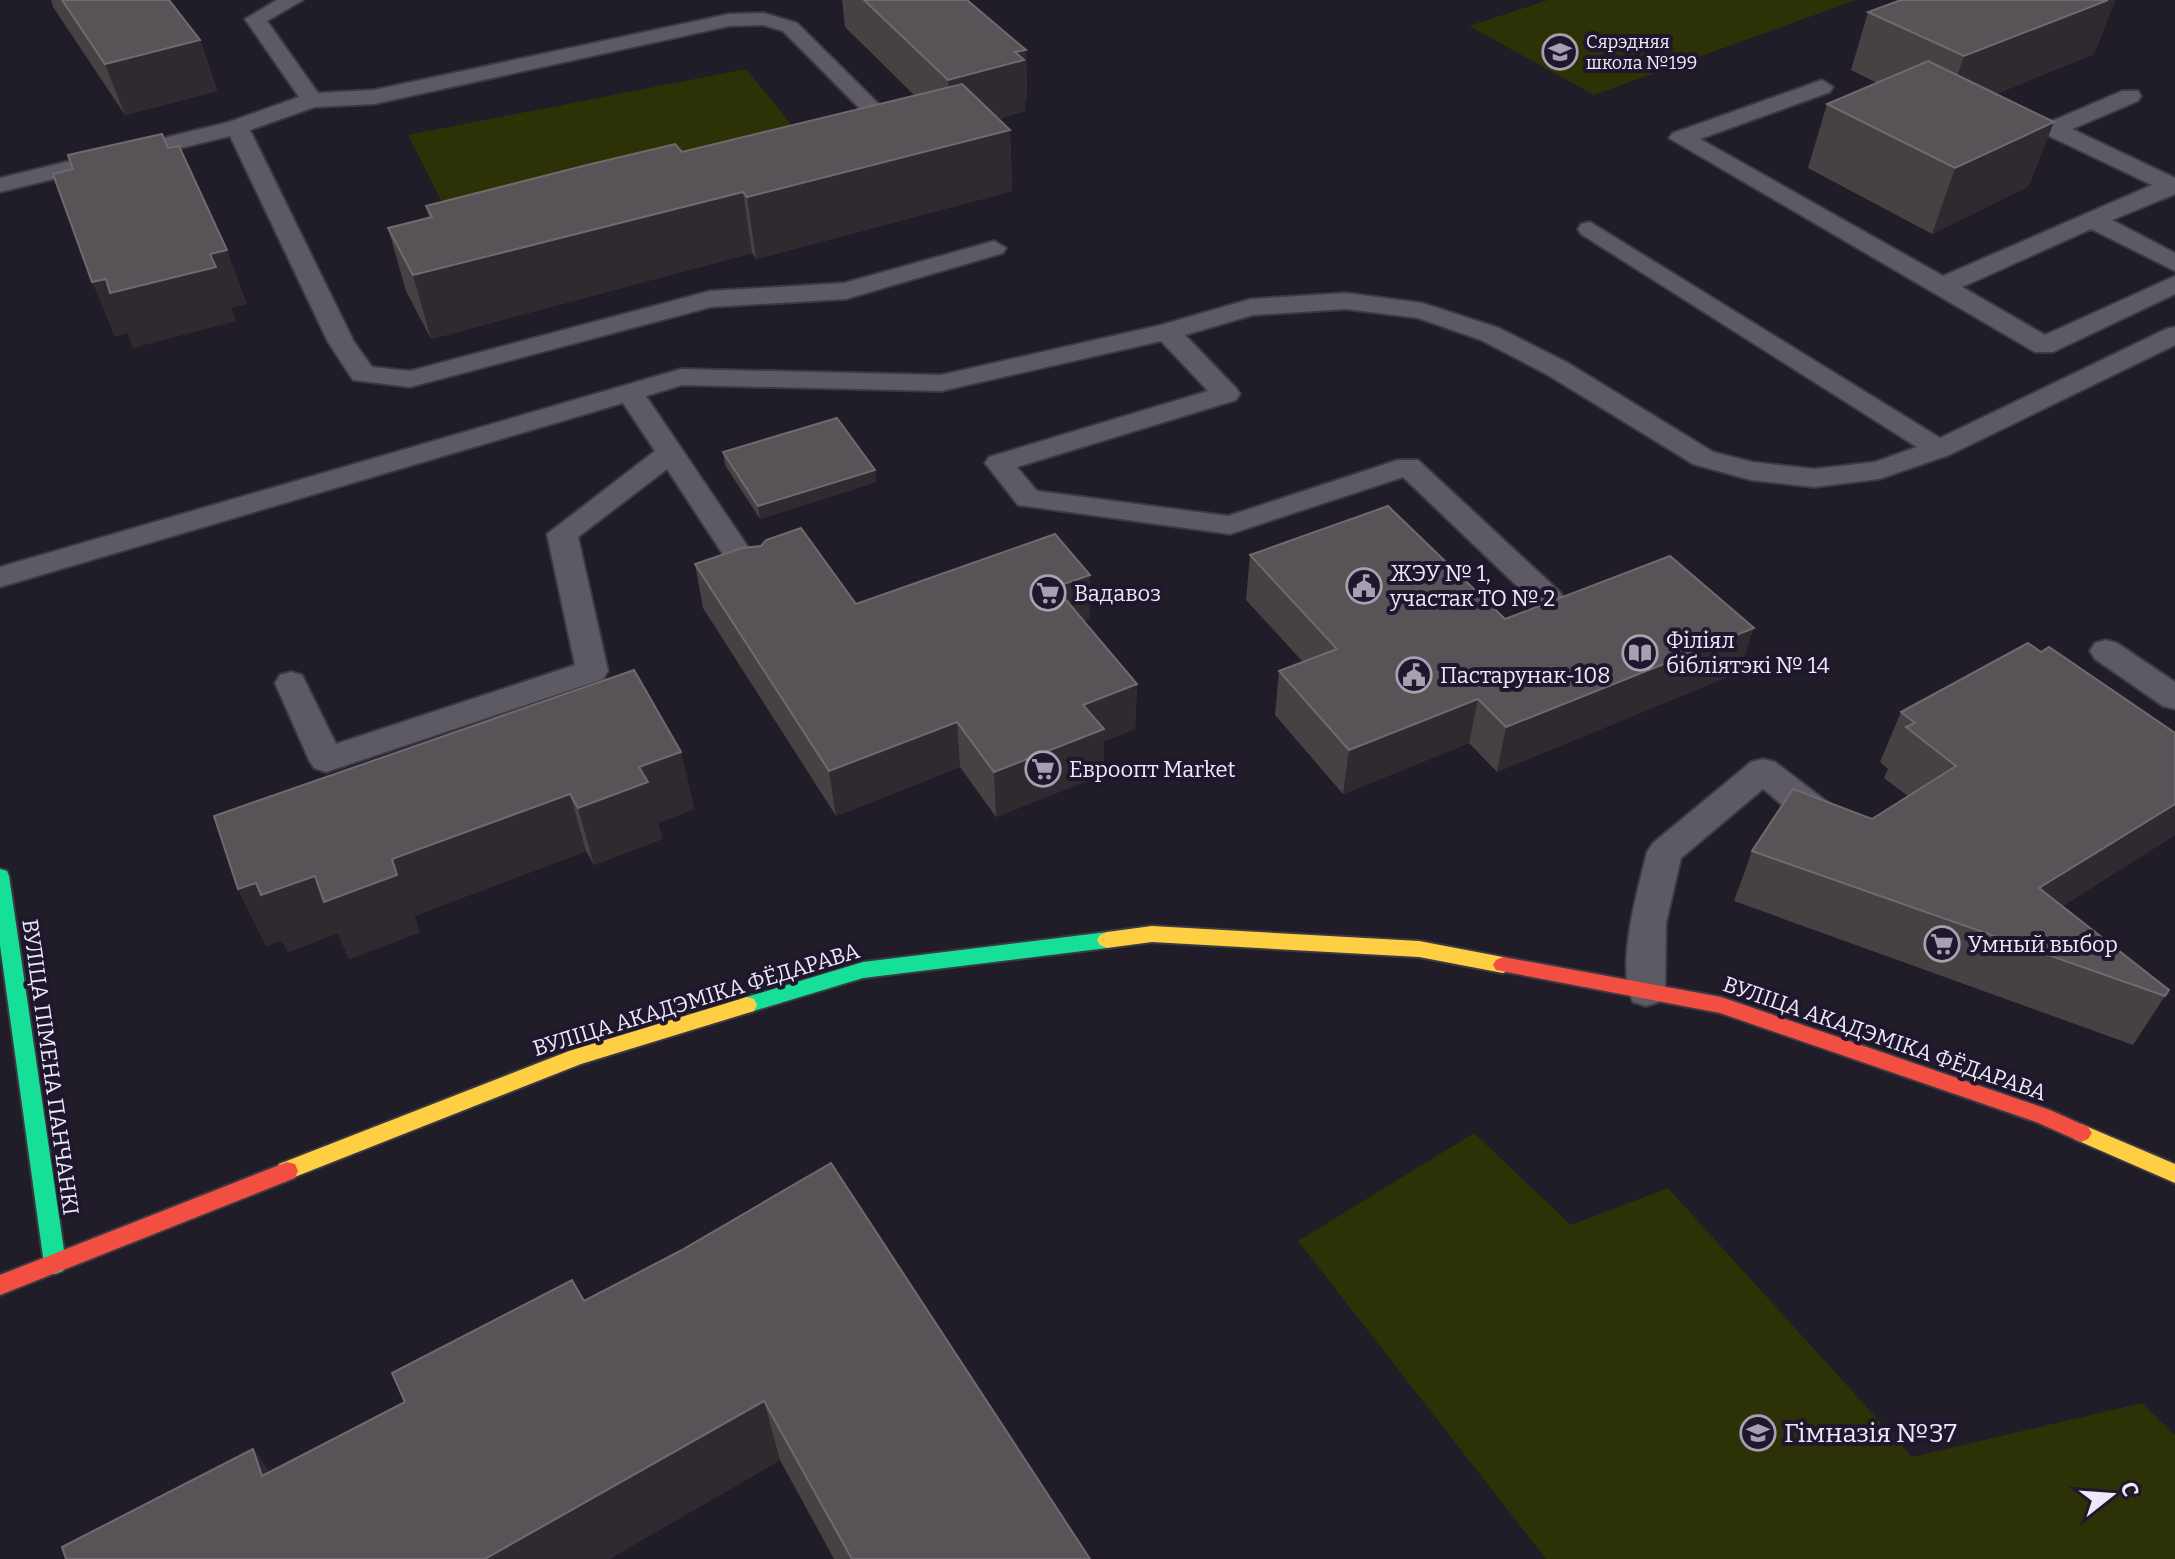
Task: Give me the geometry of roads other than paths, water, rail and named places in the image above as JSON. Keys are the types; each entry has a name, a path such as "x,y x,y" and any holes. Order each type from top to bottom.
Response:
{"street":[{"name":"ВУЛІЦА ПІМЕНА ПАНЧАНКІ","path":"0,876 55,1264"},
{"name":"ВУЛІЦА АКАДЭМІКА ФЁДАРАВА","path":"0,1285 576,1057 863,970 1152,934 1419,949 1721,1005 2043,1116 2175,1174"}],"lane":[{"path":"293,0 255,19 312,100"},
{"path":"0,185 237,127 312,100 374,97 729,20 764,19 790,27 893,129"},
{"path":"1822,87 1681,138 2044,346 2175,284"},
{"path":"2130,96 2053,129 2173,186"},
{"path":"237,127 341,342 363,374 410,379 710,299 846,291 994,248"},
{"path":"1942,286 2173,186"},
{"path":"2092,220 2175,263"},
{"path":"1590,229 1939,449"},
{"path":"0,577 681,377 941,383 1167,332 1251,307 1346,301 1422,311 1490,334 1558,369 1703,458 1751,471 1814,478 1879,470 1939,449 2175,335"},
{"path":"1167,332 1226,394 999,463 1028,499 1230,525 1408,466 1549,599"},
{"path":"630,392 756,581"},
{"path":"291,683 326,760 592,671 562,534 670,453"},
{"path":"2106,651 2175,698"},
{"path":"1646,991 1648,923 1665,852 1763,771 1829,821"}],"place":[{"name":"Сярэдняя школа №199","path":"1560,52"},
{"name":"ЖЭУ № 1, участак ТО № 2","path":"1364,586"},
{"name":"Вадавоз","path":"1048,593"},
{"name":"Філіял бібліятэкі № 14","path":"1640,653"},
{"name":"Пастарунак-108","path":"1414,675"},
{"name":"Евроопт Market","path":"1043,769"},
{"name":"Умный выбор","path":"1942,944"},
{"name":"Гімназія №37","path":"1758,1433"}]}
